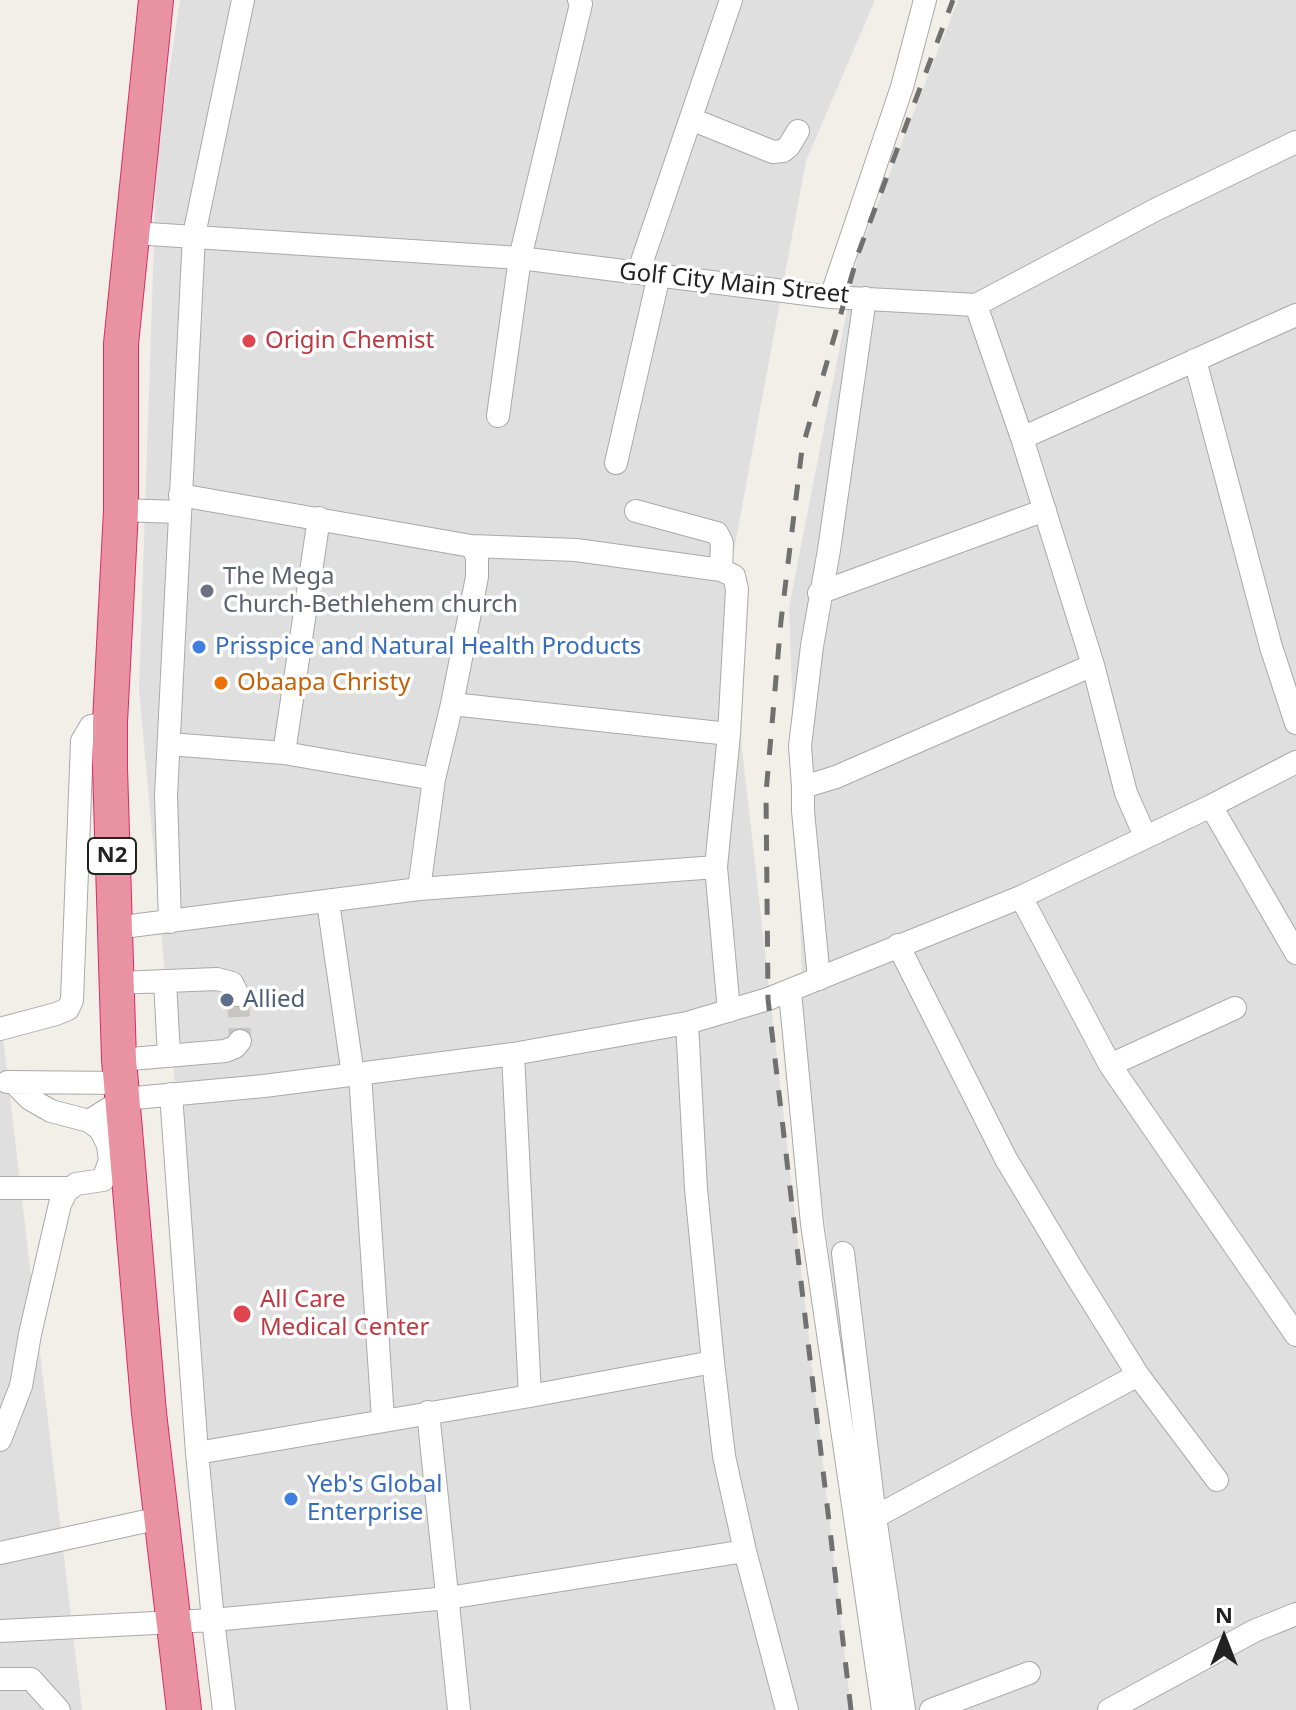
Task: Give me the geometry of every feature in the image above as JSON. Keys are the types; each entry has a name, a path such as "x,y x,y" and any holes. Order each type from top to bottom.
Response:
{"highway":[{"name":"N2","path":"156,0 121,344 121,510 110,722 122,1081 160,1518 184,1710"}],"street":[{"path":"170,922 166,852 169,744 194,235 243,0"},
{"path":"498,416 520,258 581,4 579,0"},
{"path":"616,463 649,274 691,119 731,0"},
{"path":"831,297 902,87 925,0"},
{"path":"691,119 773,152 783,151 798,131"},
{"path":"1145,836 1126,793 1093,665 1022,438 976,305 1155,210 1296,142"},
{"name":"Golf City Main Street","path":"133,233 520,258 831,297 976,305"},
{"path":"819,979 800,746 819,593 831,538 865,298"},
{"path":"1022,438 1296,315"},
{"path":"1195,360 1271,647 1296,723"},
{"path":"121,510 180,503 319,518 471,546 576,550 721,570 734,576 737,589 729,734 716,867 729,1011"},
{"path":"819,593 1045,510"},
{"path":"636,511 717,533 722,543 721,570"},
{"path":"284,753 319,518"},
{"path":"419,889 434,779 477,577 477,556 471,546"},
{"path":"803,787 836,777 1093,665"},
{"path":"452,704 729,734"},
{"path":"0,1029 56,1014 68,1009 72,1000 82,741 91,726 110,722"},
{"path":"169,744 284,753 434,779"},
{"path":"6,1082 122,1081 171,1094 513,1054 687,1023 790,992 1021,897 1296,762"},
{"path":"1211,806 1296,953"},
{"path":"115,928 419,889 716,867"},
{"path":"1021,897 1110,1065 1296,1335"},
{"path":"328,902 356,1074 383,1419"},
{"path":"898,945 1006,1159 1138,1375 1217,1480"},
{"path":"117,983 217,979 232,983 238,995"},
{"path":"165,981 169,1056"},
{"path":"790,992 812,1224 883,1710"},
{"path":"1110,1065 1235,1008"},
{"path":"687,1023 696,1189 724,1456 745,1551 787,1710"},
{"path":"89,1121 122,1081 169,1056 225,1051 240,1041"},
{"path":"513,1054 530,1396"},
{"path":"0,1188 70,1188 103,1180 110,1160 108,1145 100,1129 89,1121 51,1111 6,1082"},
{"path":"171,1094 197,1453 224,1710"},
{"path":"0,1440 21,1386 60,1204 70,1188"},
{"path":"843,1253 875,1517 904,1710"},
{"path":"197,1453 713,1362"},
{"path":"875,1517 1138,1375"},
{"path":"428,1412 459,1710"},
{"path":"0,1553 160,1518"},
{"path":"0,1631 213,1620 448,1598 745,1551"},
{"path":"1109,1710 1254,1631 1296,1614"},
{"path":"931,1710 1029,1673"},
{"path":"0,1679 31,1679 59,1710"}],"shaded area":[{"path":"180,0 875,0 806,161 725,599 851,1710 232,1710 139,690 157,151"},
{"path":"958,0 1296,0 1296,1710 893,1710 806,1090 789,607 858,254"},
{"path":"0,1012 82,1710 0,1710"}],"tunnel":[{"path":"238,995 240,1041"}],"railway":[{"path":"851,1710 768,999 766,793 781,621 802,449 858,254 953,0"}],"place":[{"name":"Origin Chemist","path":"249,341"},
{"name":"The Mega Church-Bethlehem church","path":"207,591"},
{"name":"Prisspice and Natural Health Products","path":"199,647"},
{"name":"Obaapa Christy","path":"221,683"},
{"name":"Allied","path":"227,1000"},
{"name":"All Care Medical Center","path":"242,1314"},
{"name":"Yeb's Global Enterprise","path":"291,1499"}]}
